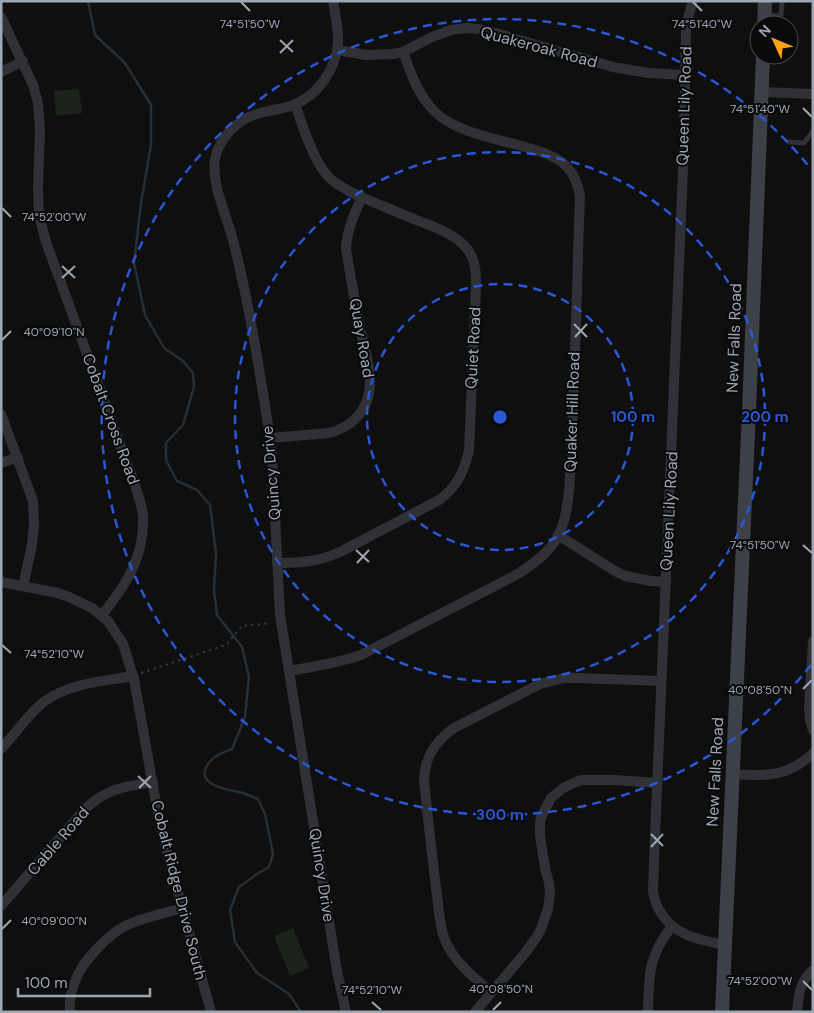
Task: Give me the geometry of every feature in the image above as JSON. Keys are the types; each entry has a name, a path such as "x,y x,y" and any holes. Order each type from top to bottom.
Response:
{"main road":[{"name":"New Falls Road","path":"722,1012 763,65"}],"street":[{"name":"Quincy Drive","path":"333,1 338,41 331,69 325,79 304,99 295,104 255,114 236,125 223,140 215,160 215,174 234,242 244,287 270,438 281,621 337,971 346,1012"},
{"name":"Queen Lily Road","path":"672,926 658,908 653,891 681,203 686,28 693,1"},
{"name":"Cobalt Cross Road","path":"1,17 23,61 38,103 40,130 38,189 41,224 46,242 136,485 143,516 141,544 136,563 125,585 102,615"},
{"name":"Quakeroak Road","path":"337,50 366,55 394,54 403,52 432,37 451,30 467,28 499,34 613,67 648,73 685,75"},
{"name":"Quaker Hill Road","path":"288,671 342,662 370,651 516,575 545,555 562,527 566,508 570,474 580,205 579,188 574,176 565,165 550,155 471,132 458,127 436,113 418,90 403,52"},
{"path":"1,72 23,61"},
{"path":"762,92 813,94"},
{"name":"Quiet Road","path":"277,563 324,559 340,552 439,500 449,493 462,475 469,450 476,287 476,272 473,259 468,250 454,236 362,197 332,180 326,174 314,152 295,104"},
{"name":"Quay Road","path":"270,438 338,431 353,422 362,412 366,402 370,385 369,369 354,299 346,248 346,238 351,222 362,197"},
{"path":"1,414 33,501 32,545 22,586"},
{"path":"1,463 18,457"},
{"path":"558,535 626,576 651,582 666,582"},
{"name":"Cobalt Ridge Drive South","path":"1,582 69,597 92,608 108,621 123,644 134,676 166,847 211,1012"},
{"path":"813,641 809,707 813,730"},
{"path":"1,749 35,710 56,694 75,687 134,676"},
{"path":"491,992 456,959 448,947 440,919 424,780 425,768 434,747 452,729 545,682 564,678 661,681"},
{"path":"733,774 777,774 797,766 813,752"},
{"path":"475,1012 536,938 548,909 550,893 540,836 540,822 551,798 563,788 583,780 657,783"},
{"name":"Cable Road","path":"1,906 93,801 119,788 153,782"},
{"path":"70,1012 71,994 77,976 84,964 104,942 126,926 140,920 183,908"},
{"path":"648,1012 648,982 652,959 658,946 672,926 684,934 724,946"},
{"path":"797,1012 801,986 806,976 813,970"}],"lane":[{"path":"765,14 781,15 782,1"},
{"path":"789,142 804,143 813,131"}],"path":[{"path":"134,676 226,645 242,626 281,621"}],"shaded area":[{"path":"79,89 82,113 56,116 54,91"},
{"path":"293,928 309,968 290,976 274,936"}],"waterway":[{"path":"88,1 95,35 125,63 151,105 151,145 141,203 134,263 145,315 164,348 183,361 193,373 194,387 183,425 166,443 166,460 177,481 197,490 210,505 216,554 214,589 217,615 242,647 249,677 245,717 232,749 212,760 207,766 205,773 210,783 216,786 258,799 265,814 273,854 269,867 239,887 230,910 235,942 257,973 289,994 301,1012"}]}
